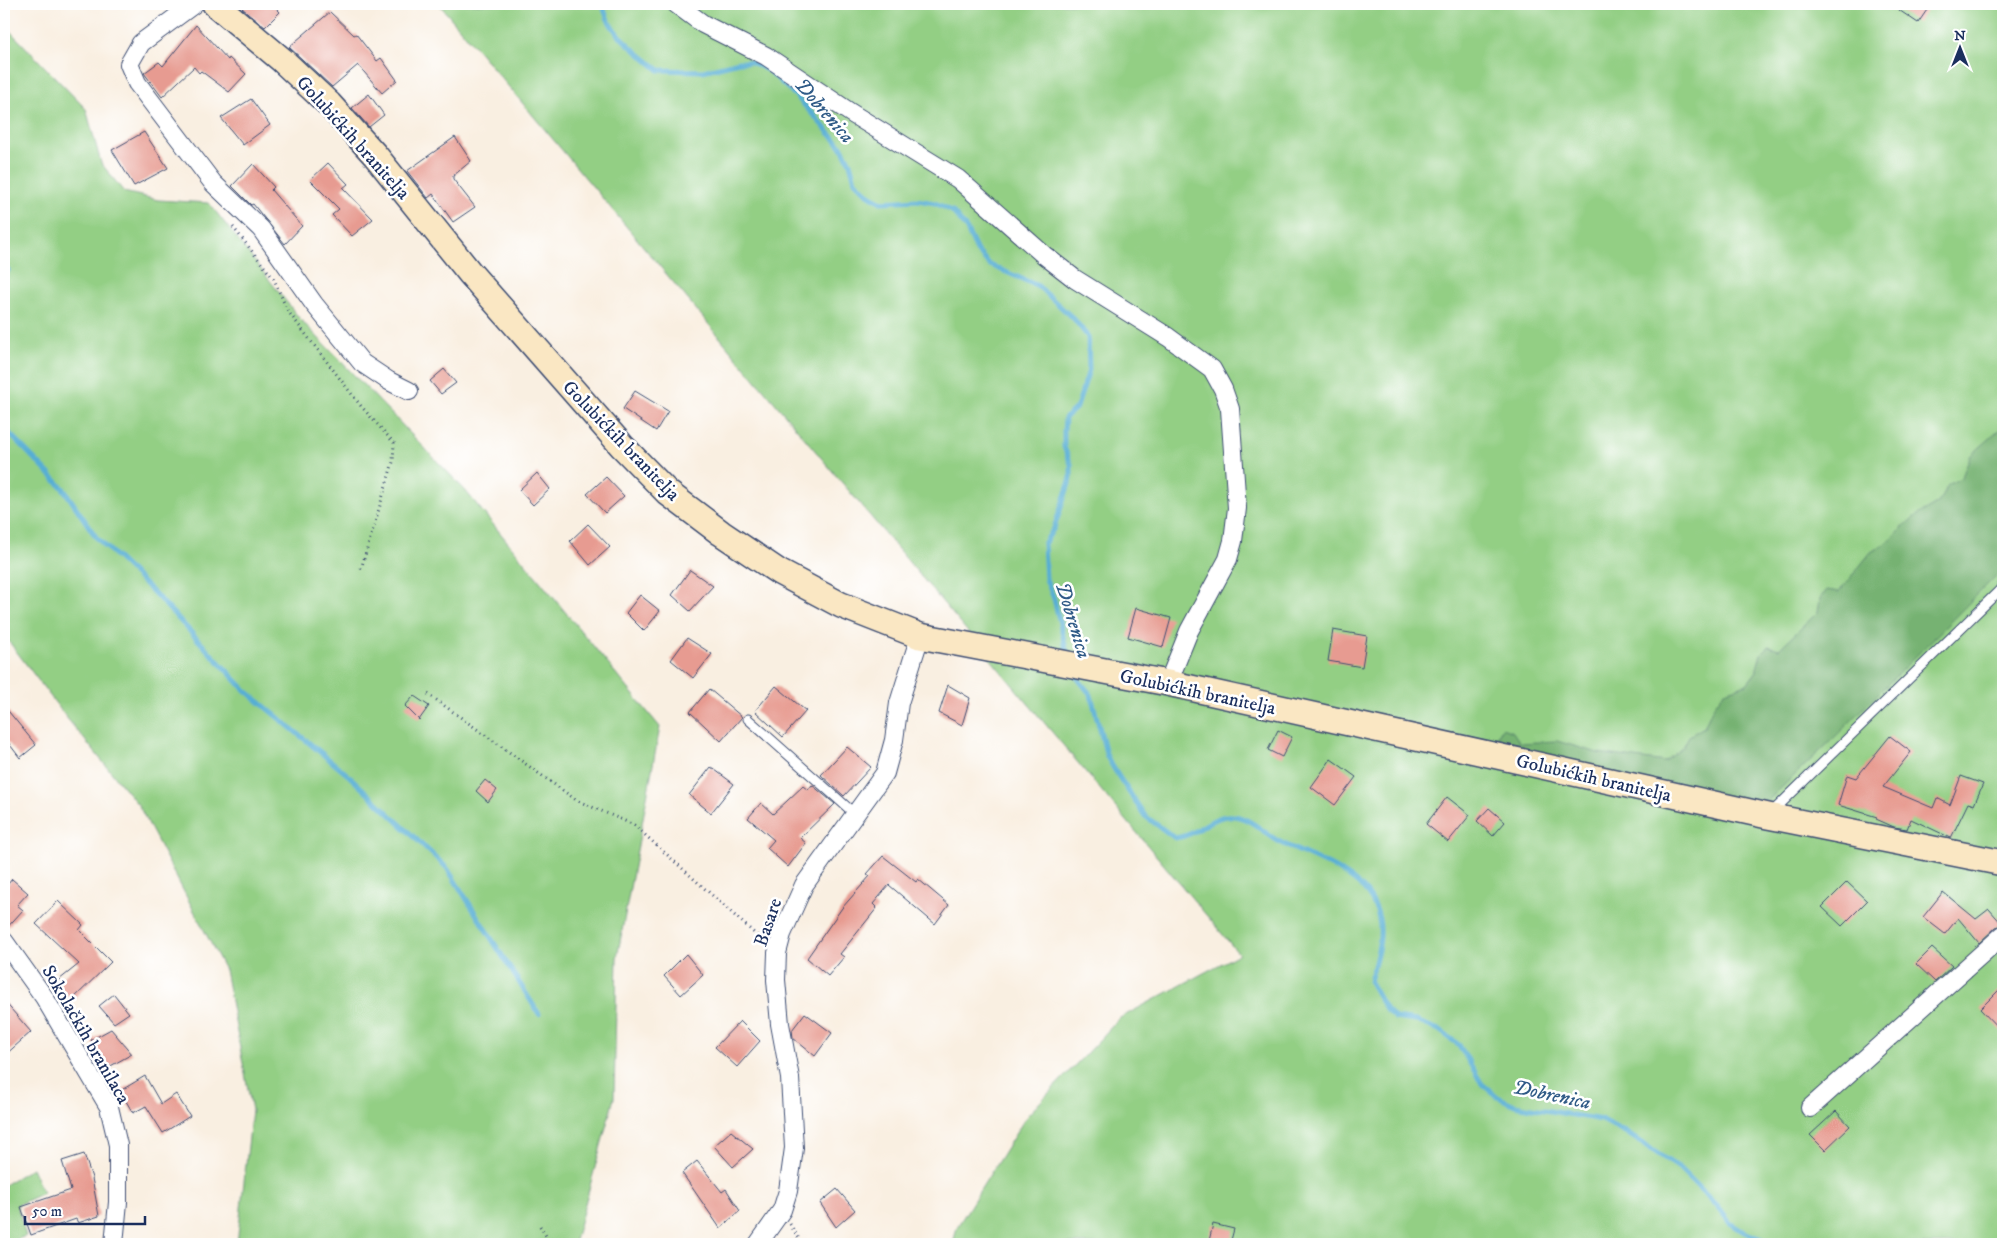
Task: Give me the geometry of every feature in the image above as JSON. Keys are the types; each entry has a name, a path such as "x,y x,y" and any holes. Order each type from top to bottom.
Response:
{"street":[{"path":"194,4 140,43 129,64 138,83 213,183 261,230 314,304 362,363 389,381 409,391"},
{"name":"Golubićkih branitelja","path":"215,4 282,60 329,104 375,155 470,273 622,446 668,493 721,533 779,572 841,606 920,636 1157,681 1768,816 2001,861"},
{"path":"676,4 703,24 766,56 851,113 958,179 1044,255 1075,279 1168,338 1212,369 1223,389 1230,409 1237,508 1233,541 1228,559 1189,631 1157,681"},
{"name":"Basare","path":"758,1244 782,1210 788,1191 794,1148 790,1078 783,1049 777,997 777,953 782,934 804,885 856,815 884,773 894,740 899,703 920,636"},
{"path":"1810,1108 2003,935"},
{"name":"Sokolačkih branilaca","path":"4,941 44,997 109,1107 118,1145 118,1202 114,1244"}],"lane":[{"path":"1768,816 2003,587"},
{"path":"748,719 856,815"}],"path":[{"path":"229,220 274,279 287,310 362,406 394,443 393,462 360,569"},
{"path":"428,694 576,800 634,825 777,953"},
{"path":"540,1226 551,1244"}],"green space":[{"path":"439,4 2003,4 2003,1244 953,1244 957,1227 1026,1117 1120,1018 1239,954"},
{"path":"4,25 86,109 101,163 124,192 158,200 209,203 300,319 464,489 660,727 617,958 614,1098 574,1244 237,1244 252,1110 225,970 139,806 66,717 4,635"},
{"path":"2003,427 2003,569 1836,736 1758,810 1526,755 1495,741 1502,728 1513,732 1520,743 1557,741 1598,753 1665,762 1683,747 1689,736 1704,727 1712,709 1725,691 1747,684 1756,672 1761,654 1769,646 1779,649 1818,612 1820,598 1827,590 1839,592 1871,552 1885,544 1913,518 1938,503 1948,485 1962,477 1970,456"},
{"path":"32,1168 43,1193 17,1205 26,1236 4,1244 4,1185"}],"building":[{"path":"247,4 272,4 280,12 265,27 242,8"},
{"path":"1890,4 1931,4 1918,23"},
{"path":"330,12 354,35 356,34 377,61 381,58 397,80 382,93 358,65 332,87 289,47"},
{"path":"196,25 228,60 229,58 246,74 229,92 201,71 199,73 194,67 162,97 144,73 159,62 163,66"},
{"path":"369,94 384,115 369,127 352,108"},
{"path":"251,99 270,125 243,145 221,118"},
{"path":"144,132 168,168 134,186 112,150"},
{"path":"455,137 471,161 453,176 453,179 475,207 453,222 433,194 428,198 407,171"},
{"path":"328,163 348,184 343,188 373,219 352,236 332,215 339,209 310,180"},
{"path":"253,164 274,187 271,190 302,226 285,244 253,204 251,205 232,186"},
{"path":"444,369 456,383 441,394 430,381"},
{"path":"635,391 668,411 656,431 623,409"},
{"path":"537,473 550,489 533,505 519,490"},
{"path":"606,477 624,496 605,513 587,494"},
{"path":"588,524 610,547 590,565 570,541"},
{"path":"690,570 713,586 690,611 672,595"},
{"path":"640,595 660,611 644,631 626,613"},
{"path":"1136,608 1171,618 1163,647 1128,637"},
{"path":"1333,630 1367,636 1362,667 1328,661"},
{"path":"687,638 712,654 693,678 671,660"},
{"path":"948,685 970,698 962,725 939,713"},
{"path":"776,686 806,711 783,737 755,711"},
{"path":"709,689 742,717 721,741 690,712"},
{"path":"414,696 429,706 419,720 405,706"},
{"path":"4,706 36,745 20,758 4,737"},
{"path":"1278,730 1292,737 1282,757 1268,750"},
{"path":"1890,736 1911,752 1883,787 1933,808 1937,798 1950,805 1961,776 1983,784 1974,805 1968,803 1951,838 1911,819 1907,829 1894,827 1876,819 1877,817 1838,805 1847,775 1856,778"},
{"path":"847,747 871,767 844,796 821,775"},
{"path":"1331,759 1356,777 1335,805 1311,787"},
{"path":"711,767 734,784 711,813 689,795"},
{"path":"485,780 497,790 488,802 476,791"},
{"path":"812,785 835,804 800,838 806,843 788,867 767,848 774,840 748,818 761,803 773,814 803,786 808,790"},
{"path":"1447,797 1470,815 1448,842 1426,824"},
{"path":"1489,808 1505,822 1493,836 1477,821"},
{"path":"883,856 916,882 918,879 949,905 935,924 889,885 873,904 877,908 840,954 844,957 828,976 807,958 842,908 870,876 867,874"},
{"path":"12,879 28,893 17,905 23,910 4,931 4,889"},
{"path":"1847,882 1867,901 1842,926 1822,907"},
{"path":"1943,892 1976,919 1989,909 2003,925 1996,927 1979,943 1958,918 1945,934 1923,917"},
{"path":"58,901 83,925 79,930 111,962 69,1003 54,984 79,964 36,924"},
{"path":"1932,948 1952,966 1935,982 1916,964"},
{"path":"686,954 703,975 681,995 664,976"},
{"path":"2003,986 2003,1033 1980,1009"},
{"path":"114,994 129,1013 114,1023 99,1006"},
{"path":"4,1001 31,1032 4,1056"},
{"path":"805,1013 832,1033 815,1056 793,1038 792,1030"},
{"path":"740,1021 760,1041 737,1067 715,1047"},
{"path":"111,1029 132,1054 107,1068 91,1040"},
{"path":"145,1076 161,1104 176,1094 190,1116 163,1133 146,1106 133,1113 120,1091"},
{"path":"1836,1111 1850,1126 1825,1150 1810,1135"},
{"path":"731,1131 753,1149 733,1167 714,1146"},
{"path":"84,1154 92,1178 99,1216 78,1223 76,1219 31,1235 21,1207 71,1190 62,1161"},
{"path":"697,1161 722,1192 726,1189 740,1211 720,1228 682,1173"},
{"path":"837,1189 855,1210 836,1227 820,1203"},
{"path":"1213,1224 1234,1229 1230,1244 1209,1241"}],"waterway":[{"name":"Dobrenica","path":"603,4 610,24 617,33 659,70 703,71 739,62 752,62 769,71 797,97 841,146 850,163 855,181 868,194 881,202 917,200 935,203 952,211 966,228 977,251 990,265 1038,286 1074,319 1088,337 1089,370 1077,407 1065,418 1064,447 1071,464 1071,478 1054,528 1044,544 1046,579 1054,599 1068,657"},
{"path":"4,276 8,270"},
{"path":"4,428 63,488 96,537 154,593 246,691 348,775 447,868 539,1014"},
{"name":"Dobrenica","path":"1074,674 1091,695 1107,757 1145,816 1175,838 1183,837 1219,818 1226,816 1241,818 1254,824 1280,842 1347,875 1361,886 1372,900 1379,917 1380,937 1370,982 1386,1010 1395,1018 1416,1021 1439,1030 1459,1045 1482,1084 1498,1097 1515,1105 1602,1120 1625,1132 1679,1168 1718,1207 1730,1223 1744,1232 1775,1244"}]}
